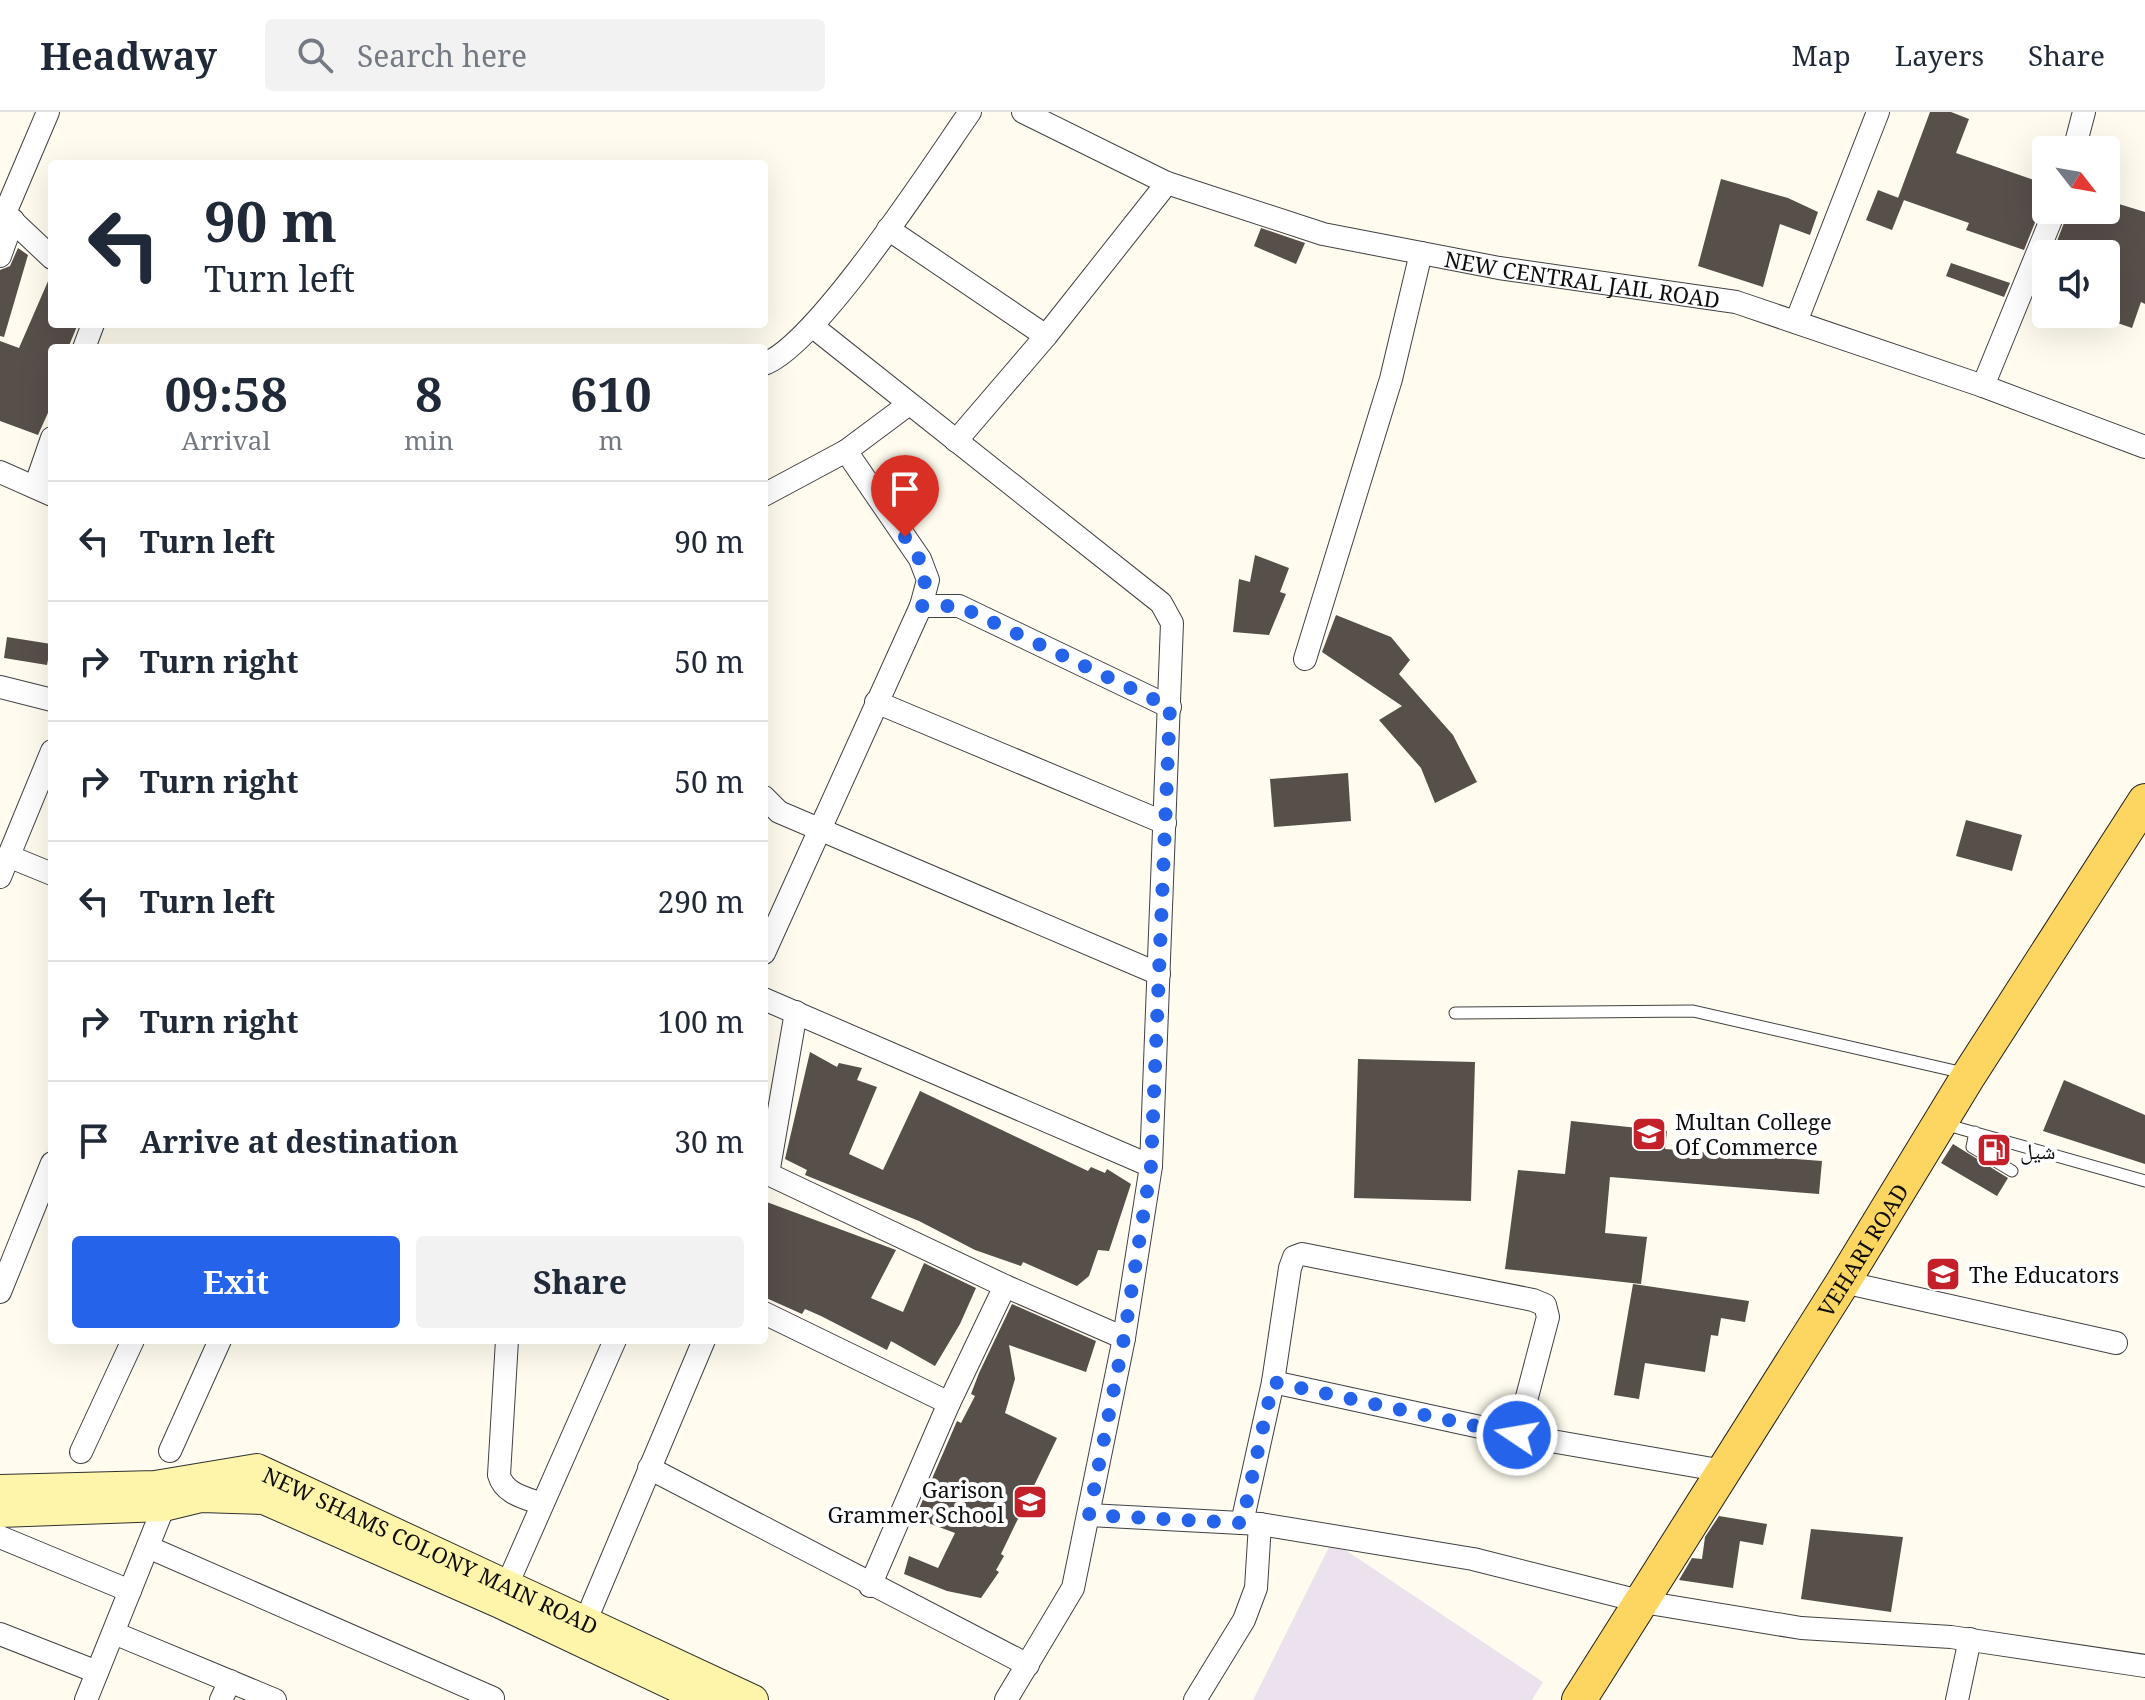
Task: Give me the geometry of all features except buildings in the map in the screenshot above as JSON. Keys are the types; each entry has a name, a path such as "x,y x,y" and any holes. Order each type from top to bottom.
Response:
{"main road":[{"name":"VEHARI ROAD","path":"1579,1700 1843,1282 1969,1075 2145,801"},
{"name":"NEW SHAMS COLONY MAIN ROAD","path":"0,1490 155,1486 257,1469 586,1620 746,1698"},
{"name":"NEW SHAMS COLONY MAIN ROAD","path":"0,1512 164,1506 201,1497 264,1499 498,1602 705,1700"}],"street":[{"path":"0,256 6,214 48,112"},
{"path":"768,361 812,326 888,229 970,112"},
{"name":"NEW CENTRAL JAIL ROAD","path":"1023,112 1167,183 1323,234 1499,268 1736,302 1983,386 2145,447"},
{"path":"1796,322 1878,112"},
{"path":"2078,136 2084,112"},
{"path":"956,441 1046,336 1167,183"},
{"path":"6,214 48,254"},
{"path":"1983,386 2049,224"},
{"path":"888,229 1046,336"},
{"path":"1305,659 1391,379 1421,253"},
{"path":"812,326 1161,603 1172,623 1151,1166 1124,1338 1073,1588 1006,1700"},
{"path":"768,493 846,451 909,404"},
{"path":"768,944 817,828 921,606 928,580 920,559 846,451"},
{"path":"0,472 43,491 48,462"},
{"path":"921,606 959,606 1170,707"},
{"path":"0,687 48,699"},
{"path":"876,702 1165,823"},
{"path":"48,761 4,867 48,873"},
{"path":"768,801 779,812 1159,974"},
{"path":"768,1001 1151,1166"},
{"path":"768,1162 796,1012"},
{"path":"768,1174 1005,1286 1124,1338"},
{"path":"0,1292 48,1179"},
{"path":"1195,1700 1244,1620 1256,1588 1251,1523 1294,1257 1302,1254 1533,1300 1545,1305 1548,1317 1517,1435"},
{"path":"1843,1282 2116,1343"},
{"path":"870,1586 949,1403 1005,1286"},
{"path":"768,1315 949,1403"},
{"path":"81,1452 131,1344"},
{"path":"170,1451 218,1344"},
{"path":"507,1344 499,1475 501,1485 542,1504"},
{"path":"507,1585 613,1344"},
{"path":"586,1620 702,1344"},
{"path":"1273,1382 1517,1435 1724,1471"},
{"path":"649,1468 870,1586 1028,1665"},
{"path":"86,1700 164,1506"},
{"path":"1089,1515 1251,1523 1473,1559 1643,1602 1801,1628 1970,1639 2145,1666"},
{"path":"0,1537 130,1591"},
{"path":"148,1547 493,1698"},
{"path":"114,1633 225,1690 275,1700"},
{"path":"0,1634 97,1672"},
{"path":"1957,1700 1970,1639"}],"lane":[{"path":"1455,1013 1693,1011 1969,1075"},
{"path":"1940,1122 2145,1181"},
{"path":"1975,1132 1972,1147 2012,1171"}],"shaded area":[{"path":"1332,1541 1543,1682 1532,1700 1253,1700"}],"place":[{"name":"Multan College Of Commerce","path":"1649,1134"},
{"name":"شیل","path":"1994,1150"},
{"name":"The Educators","path":"1943,1274"},
{"name":"Garison Grammer School","path":"1030,1502"}],"route":[{"path":"905,537 920,559 928,580 921,606 959,606 1170,707 1151,1166 1124,1338 1089,1515 1242,1523 1273,1382 1517,1435"}]}
